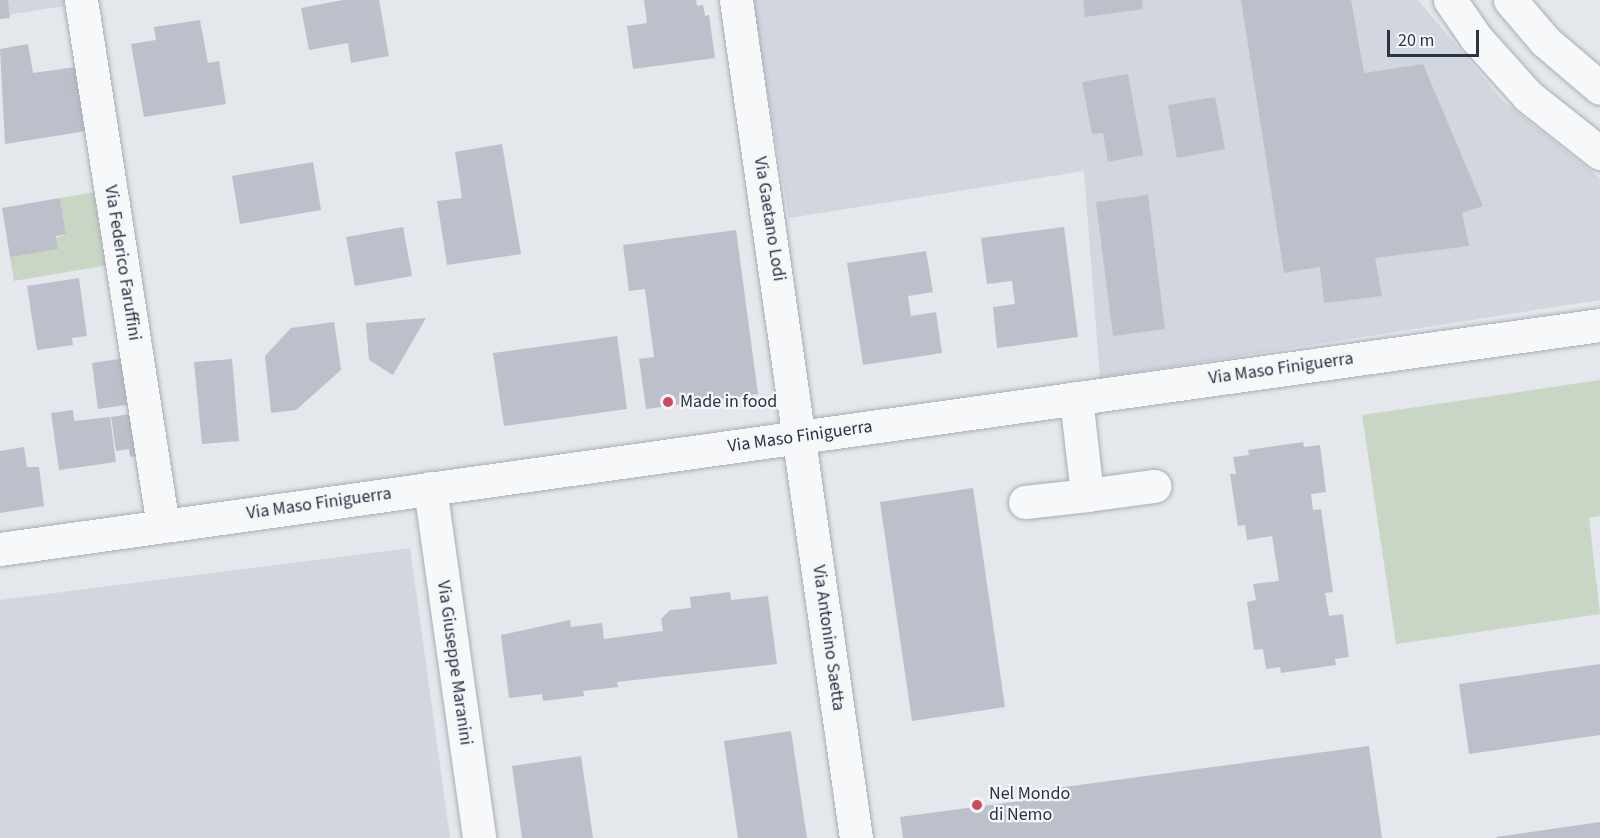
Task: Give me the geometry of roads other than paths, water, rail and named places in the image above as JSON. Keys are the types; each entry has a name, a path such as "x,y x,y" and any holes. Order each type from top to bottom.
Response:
{"street":[{"name":"Via Federico Faruffini","path":"81,0 163,526"},
{"name":"Via Gaetano Lodi","path":"736,0 801,437"},
{"path":"1450,0 1476,38 1521,89 1600,153"},
{"path":"1510,0 1545,41 1600,88"},
{"name":"Via Maso Finiguerra","path":"0,549 1600,325"},
{"path":"1076,398 1087,495"},
{"name":"Via Antonino Saetta","path":"801,437 856,838"},
{"path":"1025,502 1154,486"},
{"name":"Via Giuseppe Maranini","path":"430,488 479,838"}],"place":[{"name":"Made in food","path":"668,402"},
{"name":"Nel Mondo di Nemo","path":"977,805"}]}
